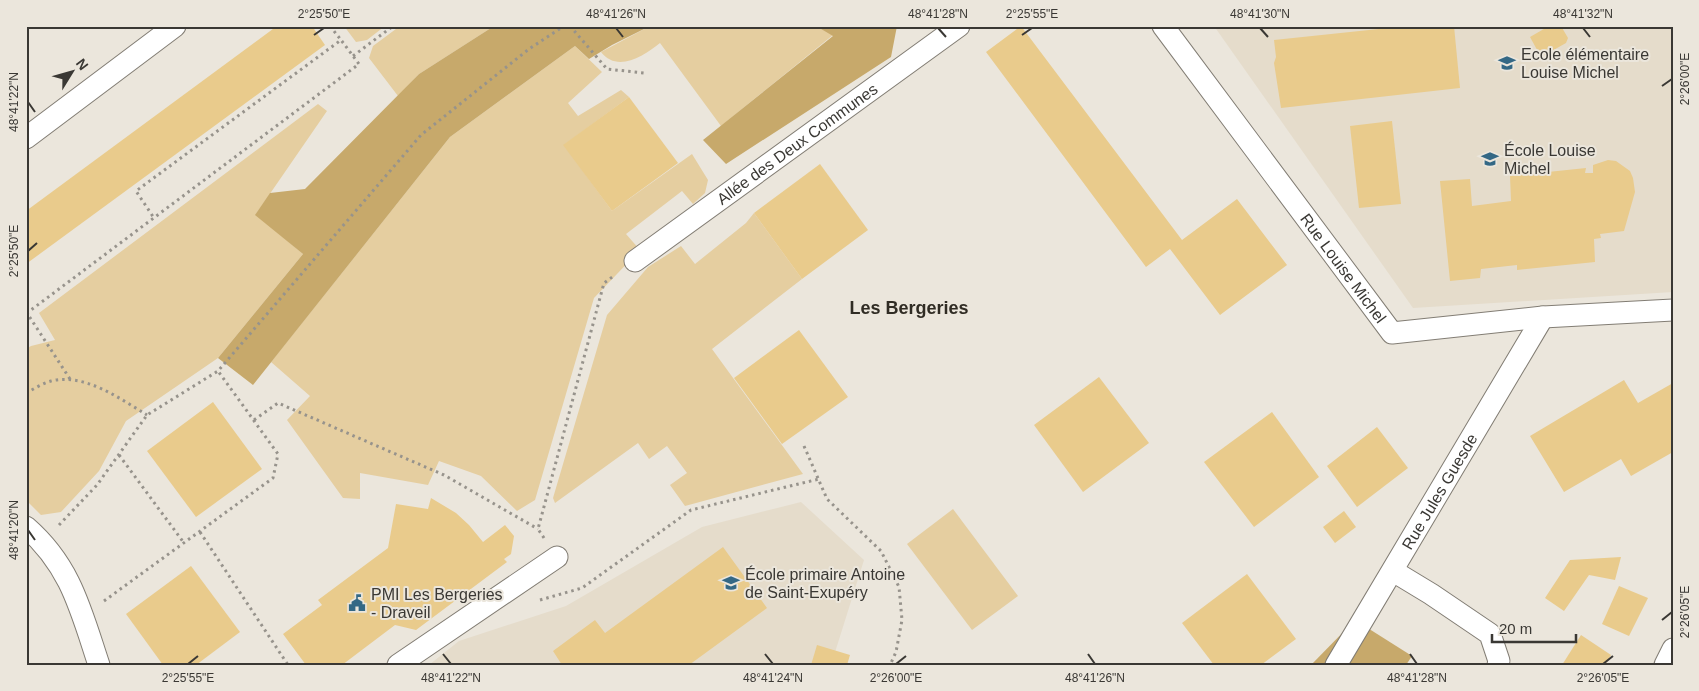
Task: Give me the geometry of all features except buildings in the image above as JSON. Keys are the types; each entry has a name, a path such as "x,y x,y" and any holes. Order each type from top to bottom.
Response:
{"street":[{"path":"26,138 175,26"},
{"name":"Allée des Deux Communes","path":"635,261 959,26"},
{"name":"Rue Louise Michel","path":"1163,26 1392,333 1543,317 1673,310"},
{"name":"Rue Jules Guesde","path":"1336,665 1543,317"},
{"path":"26,527 43,541 69,579 99,665"},
{"path":"398,665 557,557"},
{"path":"1392,571 1431,594 1490,634 1499,661 1498,665"},
{"path":"1665,665 1673,650"}],"path":[{"path":"70,379 27,313 359,64 330,26"},
{"path":"353,56 393,26"},
{"path":"43,541 97,485 147,415 218,371 422,136 529,49 564,26"},
{"path":"570,26 607,69 644,74"},
{"path":"154,218 136,191 341,40"},
{"path":"538,529 604,283 635,261"},
{"path":"83,616 273,478 278,454 218,371"},
{"path":"26,392 50,382 70,379 101,388 147,415"},
{"path":"254,420 278,403 444,475 538,529 557,557"},
{"path":"804,446 827,499 880,552 899,587 902,620 896,652 890,665"},
{"path":"118,455 184,543"},
{"path":"536,602 582,588 691,510 819,479"},
{"path":"199,532 288,665"}],"shaded area":[{"path":"344,26 385,26 367,40 356,42"},
{"path":"400,26 494,26 419,74 398,96 369,58 373,46"},
{"path":"494,26 650,26 589,59 575,46 450,137 253,385 218,358 303,254 255,215 270,193 305,189 419,74"},
{"path":"650,26 816,26 833,35 721,126 660,43 639,57 622,62 607,58 601,52"},
{"path":"816,26 897,26 891,57 726,164 703,140 833,36"},
{"name":"École Louise Michel","path":"1214,26 1673,26 1673,292 1413,308"},
{"path":"575,46 602,72 568,103 578,116 621,90 629,97 564,145 612,211 692,154 708,180 705,193 693,204 682,191 626,234 640,250 594,298 535,500 517,511 481,476 439,461 428,485 360,473 360,499 343,498 287,420 310,396 271,362 450,137"},
{"path":"318,104 327,111 256,214 303,254 218,358 126,421 99,471 61,512 41,515 26,500 26,349 55,340 39,313"},
{"path":"754,213 802,279 712,349 803,474 685,506 670,485 687,473 667,446 649,459 638,443 555,503 553,498 607,315 648,267 681,246 695,264 746,223"},
{"name":"École primaire Antoine de Saint-Exupéry","path":"801,502 864,560 831,665 429,665 459,641 566,606 702,527"},
{"path":"953,509 1018,596 972,630 907,544"},
{"path":"1355,620 1412,656 1406,665 1311,665"}],"place":[{"name":"Ecole élémentaire Louise Michel","path":"1507,63"},
{"name":"École Louise Michel","path":"1490,159"},
{"name":"École primaire Antoine de Saint-Exupéry","path":"731,583"},
{"name":"PMI Les Bergeries - Draveil","path":"357,603"}],"district":[{"name":"Les Bergeries","path":"909,308"}]}
